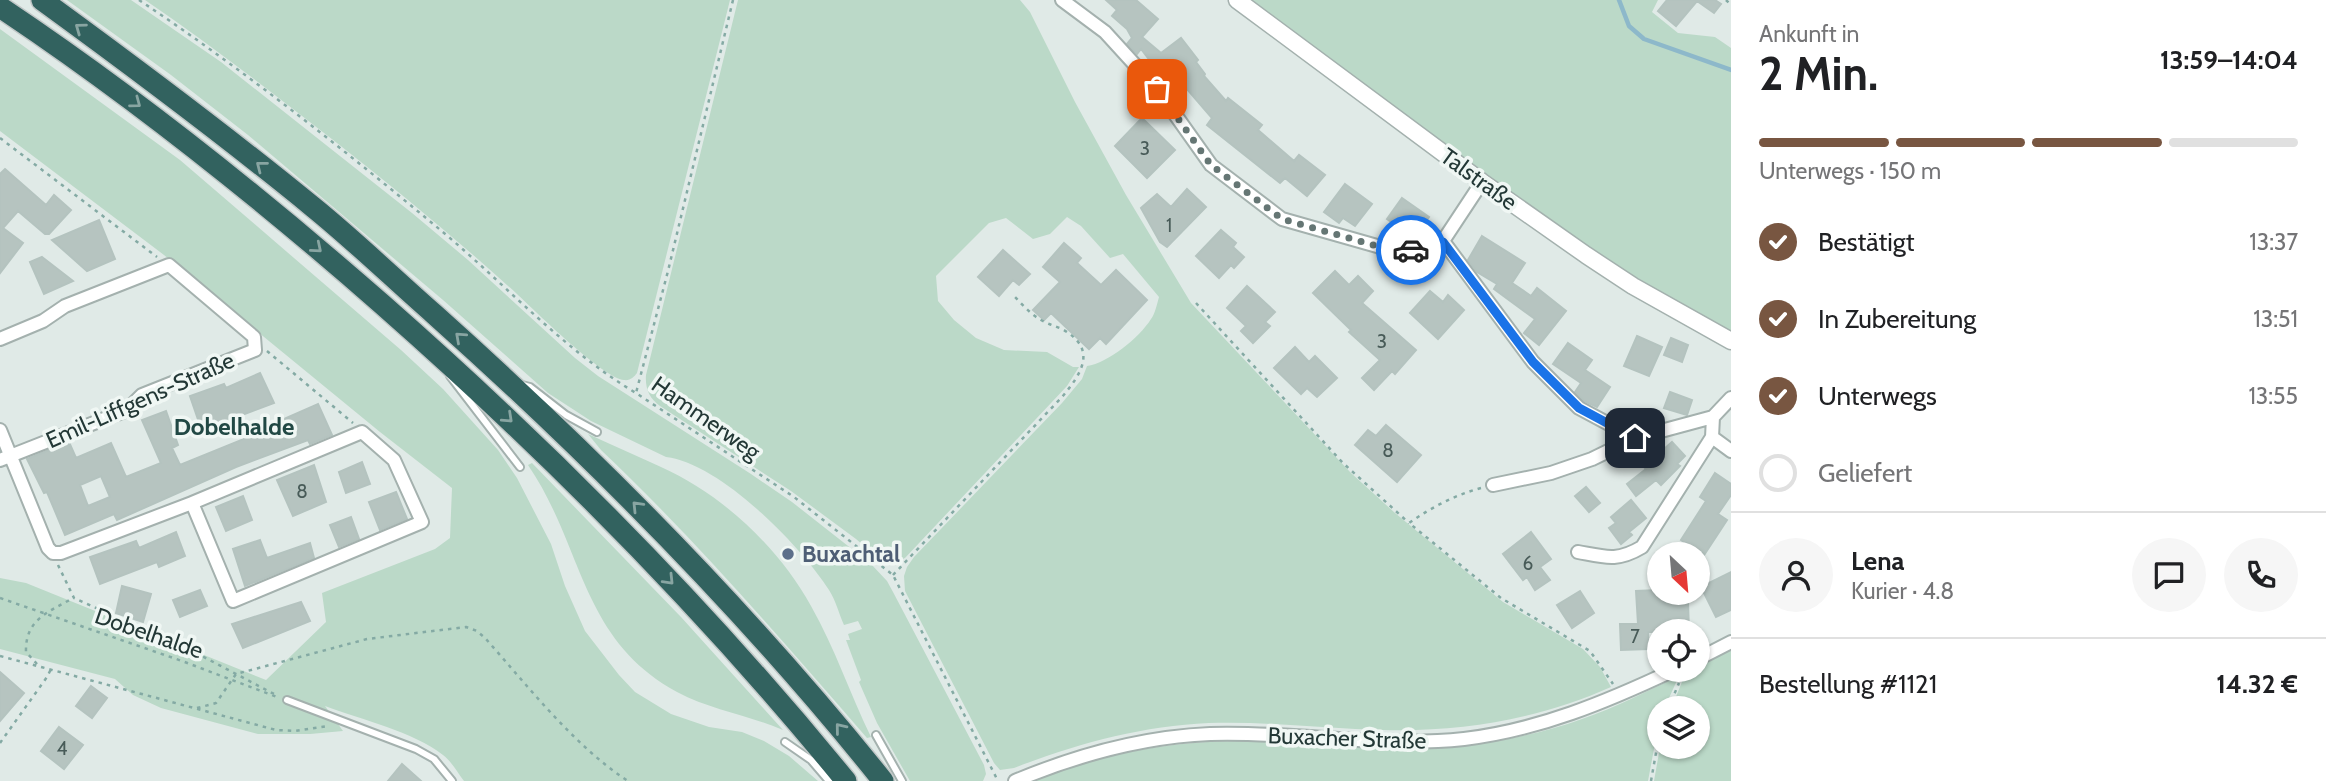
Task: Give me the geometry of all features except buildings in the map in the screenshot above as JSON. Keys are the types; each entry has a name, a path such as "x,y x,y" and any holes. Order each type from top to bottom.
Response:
{"highway":[{"path":"42,0 315,208 510,383 631,499 728,602 822,706 883,781"},
{"path":"0,7 134,101 246,188 440,356 591,498 700,612 846,781"}],"street":[{"path":"1062,0 1105,32 1157,89 1211,165 1282,219 1391,250 1419,250 1443,242 1482,182"},
{"name":"Talstraße","path":"1237,0 1482,182 1633,286 1731,341"},
{"path":"1443,242 1533,362 1579,408 1635,438"},
{"path":"0,339 43,321 65,306 169,265"},
{"name":"Emil-Liffgens-Straße","path":"5,458 127,411 142,395 256,350 254,337 169,265"},
{"path":"1493,485 1551,473 1635,438 1713,417 1731,398"},
{"path":"1578,552 1612,559 1623,557 1642,547 1712,437 1713,417"},
{"path":"0,430 5,458 48,548 57,553 192,503 362,432 394,460 422,522 233,601 192,503"},
{"path":"1712,437 1731,452"},
{"path":"1710,653 1731,642"},
{"name":"Buxacher Straße","path":"1015,781 1055,764 1094,753 1161,739 1209,734 1305,736 1376,742 1463,739 1545,723 1657,682"}],"lane":[{"path":"440,356 453,382 478,410 520,467"},
{"path":"510,383 530,387 566,415 597,432"},
{"path":"286,701 416,749 434,759 452,781"},
{"path":"876,735 902,781"},
{"path":"785,742 811,760 829,781"}],"path":[{"path":"139,0 227,62 345,154 444,233 586,360 636,393"},
{"name":"Hammerweg","path":"733,0 636,393 794,497 893,575 997,780"},
{"path":"1726,0 1731,5"},
{"path":"0,138 169,265"},
{"path":"893,575 1062,397 1077,380 1083,368 1082,348 1070,335 1044,323 1012,294"},
{"path":"1196,303 1343,463 1409,523 1501,598 1590,651 1604,668 1620,696"},
{"path":"255,345 269,352 352,422 359,433"},
{"path":"1409,523 1432,507 1464,492 1493,485"},
{"path":"57,553 73,597 236,674 286,701"},
{"path":"40,666 26,652 26,638 36,620 73,597"},
{"name":"Dobelhalde","path":"0,598 286,701"},
{"path":"198,708 216,703 236,674 367,639 466,627 485,638 563,725 616,774 628,781"},
{"path":"0,656 276,730 295,731 327,727 341,722"},
{"path":"0,743 51,669"},
{"path":"1651,781 1655,759"},
{"path":"992,781 997,780"}],"green space":[{"path":"67,0 131,0 221,62 412,213 598,376 792,502 871,564 887,581 984,765 986,774 983,781 910,781 877,723 859,682 861,680 846,640 850,640 848,634 862,629 858,621 844,625 831,594 816,572 757,509 710,474 666,457 591,421 548,393 248,135"},
{"path":"145,0 730,0 637,373 624,380 601,368 383,180 242,70"},
{"path":"738,0 1020,0 1030,12 1126,195 1191,303 1351,473 1503,602 1583,649 1600,667 1611,687 1556,708 1528,715 1442,729 1384,730 1231,723 1159,728 1085,744 1014,768 1000,770 905,591 904,576 907,567 1062,403 1082,379 1087,366 1113,355 1139,334 1152,317 1159,297 1123,254 1110,258 1081,226 1067,217 1050,234 1033,239 1006,218 989,223 936,276 938,301 954,320 976,338 1004,350 1047,352 1073,367 1079,367 1067,386 905,558 892,564 879,559 791,491 660,406 649,392 646,375"},
{"path":"1248,0 1658,0 1652,12 1678,33 1715,37 1731,48 1731,333 1615,266 1494,181"},
{"path":"0,29 180,160 443,389 498,450 517,478 551,544 565,586 585,631 635,692 671,714 709,727 742,732 764,741 789,756 818,781 464,781 443,755 417,739 325,706 343,731 258,734 161,708 133,695 115,679 0,649 0,578 26,583 266,680 326,622 322,593 435,549 450,538 452,488 164,255 0,131"},
{"path":"588,434 684,478 727,508 766,544 798,584 811,606 828,638 871,737 867,738 671,519"},
{"path":"532,463 681,617 783,730 677,692 645,670 621,646 602,619 587,589 547,496 528,465"},
{"path":"1731,649 1731,781 1654,781 1658,759 1710,759 1710,696 1676,696 1682,682 1710,682 1710,660"},
{"path":"1667,682 1676,682 1670,696 1647,696 1647,759 1652,759 1648,781 1033,781 1123,753 1214,741 1397,749 1492,742 1546,730 1619,705"}],"waterway":[{"path":"1619,0 1629,26 1644,39 1731,70"}],"way so far":[{"path":"1157,89 1211,165 1282,219 1391,250 1411,250"}],"place":[{"name":"Buxachtal","path":"788,554"}],"district":[{"name":"Dobelhalde","path":"234,426"}],"route":[{"path":"1411,250 1443,242 1533,362 1579,408 1635,438"}]}
